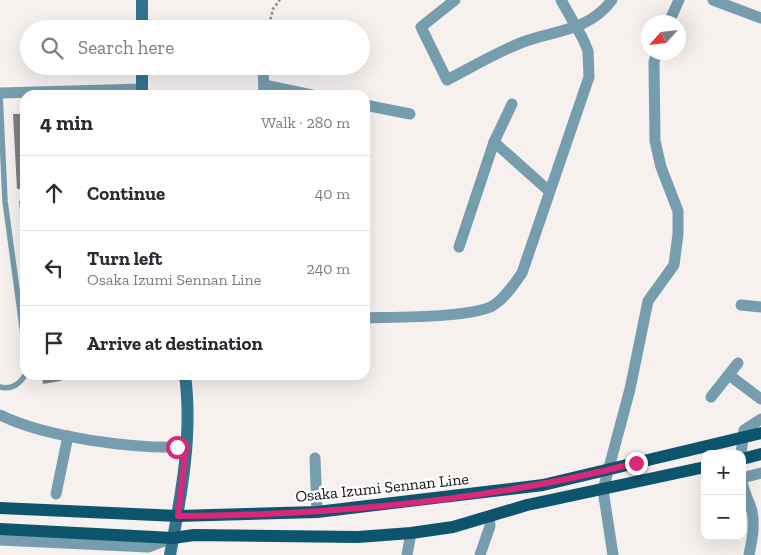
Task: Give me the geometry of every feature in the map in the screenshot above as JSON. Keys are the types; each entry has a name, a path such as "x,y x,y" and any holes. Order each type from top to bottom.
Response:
{"main road":[{"name":"Osaka Izumi Sennan Line","path":"0,508 178,516 317,512 543,485 761,433"},
{"path":"746,458 761,454"},
{"path":"0,529 174,538 194,535 358,537 411,533 453,527 527,505 701,468"}],"street":[{"path":"142,0 142,20"},
{"path":"455,0 421,27 447,80 523,42 577,28 593,19 612,0"},
{"path":"370,318 476,312 494,305 510,290 522,273 590,77 588,51 561,0"},
{"path":"672,15 678,0"},
{"path":"713,0 761,18"},
{"path":"613,555 603,490 630,389 648,301 674,265 678,234 678,211 661,168 655,141 655,60"},
{"path":"142,75 142,90"},
{"path":"263,75 264,90"},
{"path":"0,94 20,94"},
{"path":"459,247 494,142 512,104"},
{"path":"370,107 410,114"},
{"path":"494,142 549,191"},
{"path":"741,305 761,307"},
{"path":"711,397 738,363"},
{"path":"729,374 761,399"},
{"path":"170,555 178,516 186,447 186,380"},
{"path":"0,415 36,428 68,436 186,447"},
{"path":"742,450 744,430 761,419"},
{"path":"56,494 68,436"},
{"path":"315,458 317,512"},
{"path":"746,478 761,473"},
{"path":"744,495 752,510 757,534 748,555"},
{"path":"480,555 490,526 489,517"},
{"path":"407,555 411,533"},
{"path":"0,540 58,550 148,547 174,538"}],"lane":[{"path":"0,94 5,201 20,312"},
{"path":"0,387 12,387 22,380"}],"path":[{"path":"270,20 273,9 280,0"}],"building":[{"path":"13,114 20,114 20,189 17,189"},
{"path":"43,380 61,380 61,381 43,384"}],"route":[{"path":"177,447 186,447 178,516 317,512 474,494 543,485 636,463"}]}
